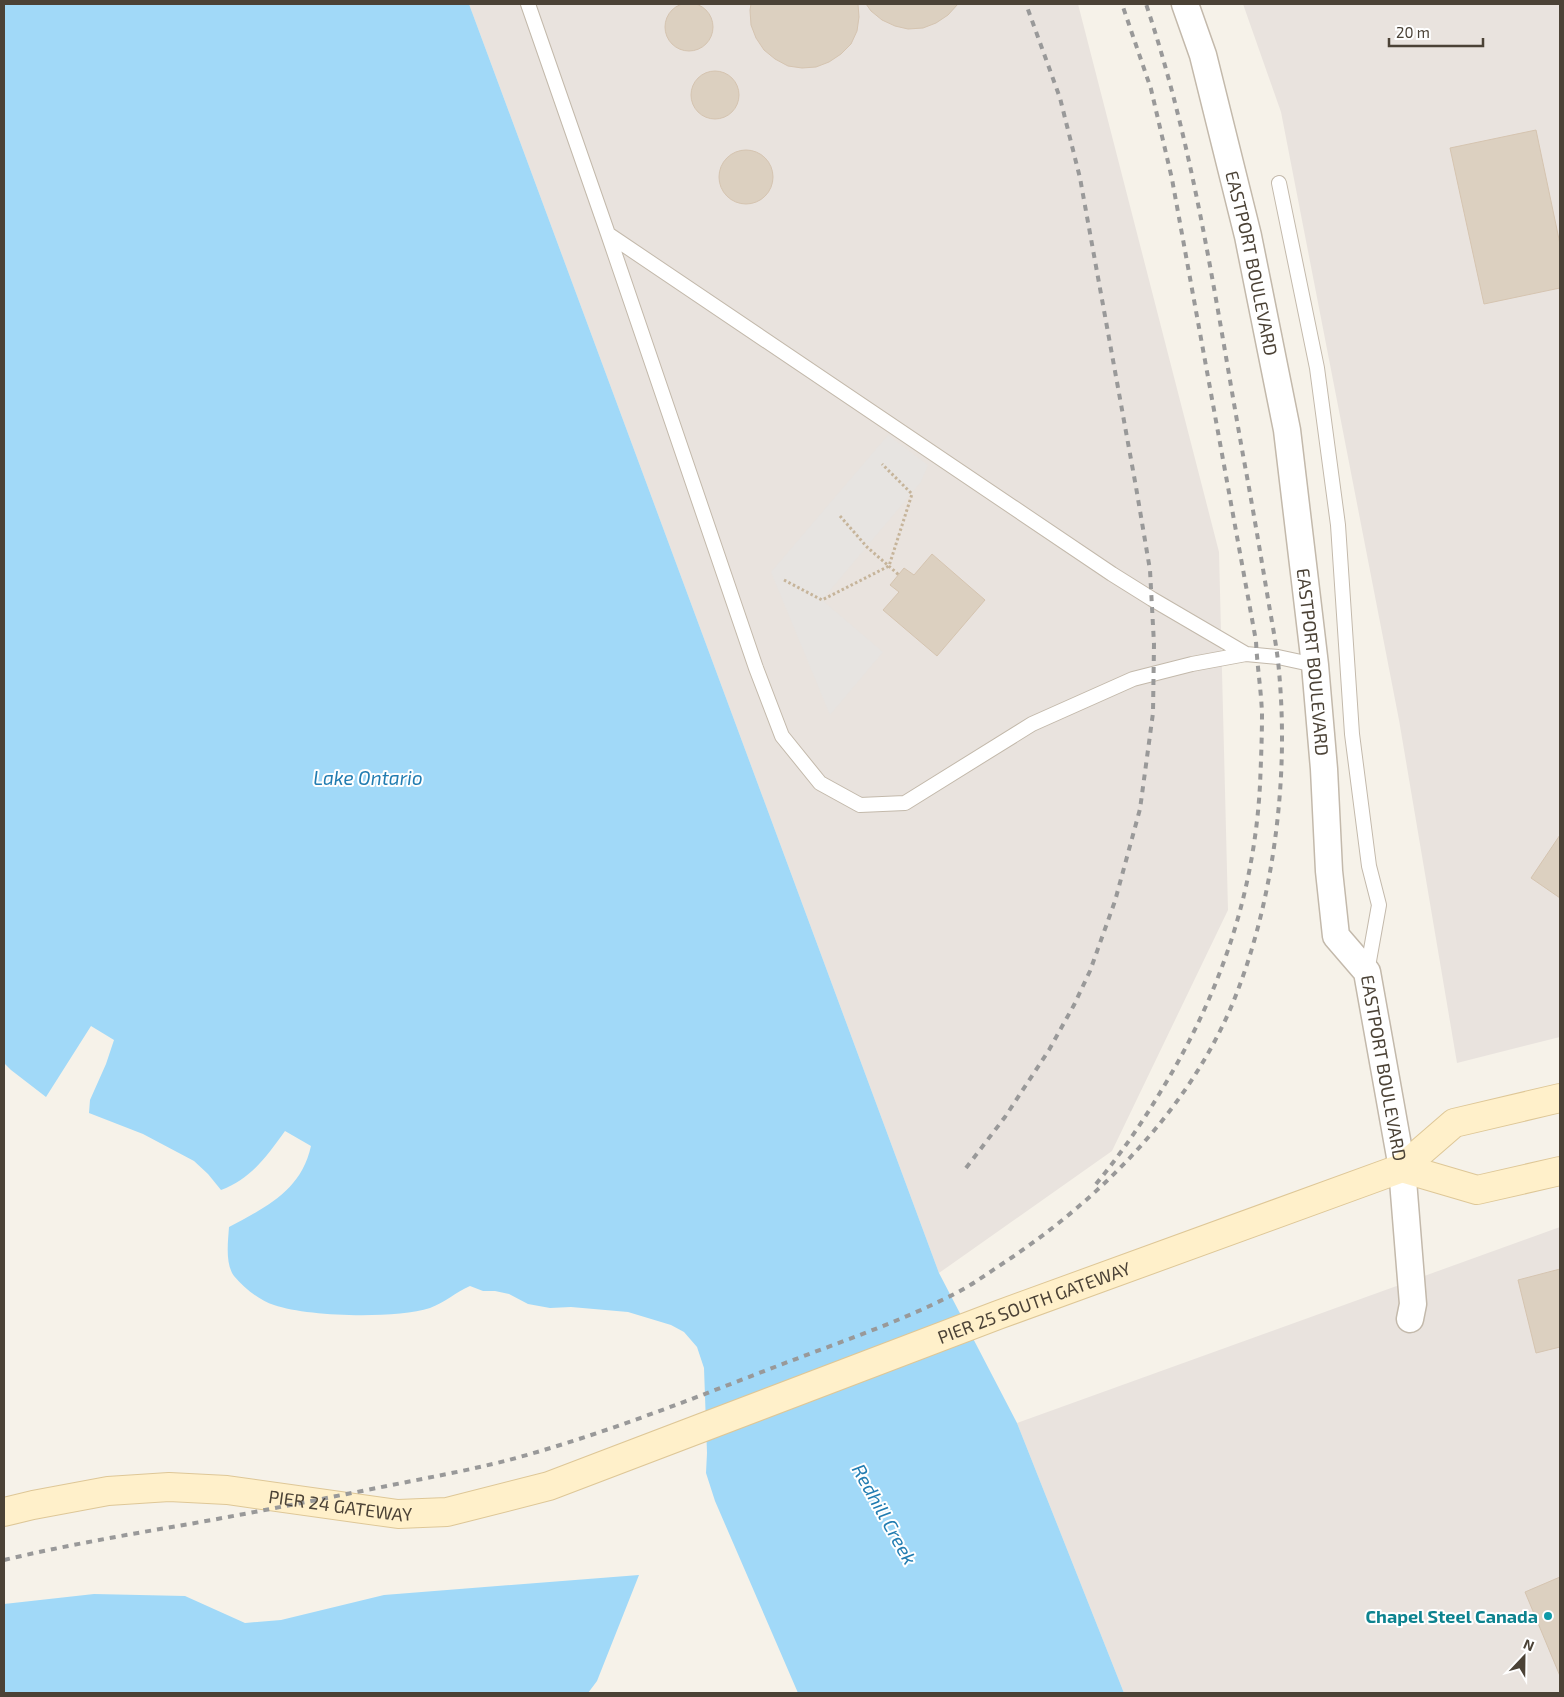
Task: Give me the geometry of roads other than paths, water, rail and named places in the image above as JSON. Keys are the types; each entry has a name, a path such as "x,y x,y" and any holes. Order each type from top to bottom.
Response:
{"street":[{"name":"EASTPORT BOULEVARD","path":"1185,4 1203,55 1245,226 1287,430 1315,665 1324,769 1329,870 1336,936 1367,972 1402,1168 1412,1304 1410,1319"},
{"name":"PIER 25 SOUTH GATEWAY","path":"669,1441 998,1315 1402,1168 1454,1123 1560,1098"},
{"path":"1402,1168 1477,1190 1560,1171"},
{"name":"PIER 24 GATEWAY","path":"4,1512 108,1492 169,1487 227,1490 398,1514 447,1512 549,1486 669,1441"}],"lane":[{"path":"528,4 762,685 782,736 820,784 860,805 905,803 1032,724 1133,679 1192,664 1246,654 1278,657 1315,665"},
{"path":"1279,183 1317,368 1338,525 1352,734 1368,866 1379,905 1367,972"},
{"path":"608,234 1112,574 1246,654"}],"water":[{"name":"Lake Ontario","path":"4,4 469,4 939,1273 1017,1423 1124,1693 798,1693 715,1501 706,1473 704,1368 697,1347 684,1332 671,1325 628,1312 571,1307 550,1308 528,1304 509,1294 483,1291 470,1286 430,1308 396,1314 330,1314 289,1309 269,1303 247,1289 231,1271 228,1253 229,1227 280,1196 299,1175 311,1146 285,1131 258,1166 241,1180 221,1190 194,1161 143,1134 89,1113 90,1100 114,1040 91,1026 46,1097 4,1063"},
{"path":"639,1575 597,1681 588,1693 4,1693 4,1604 94,1594 185,1596 245,1623 281,1620 384,1595"}],"railway":[{"path":"966,1168 1005,1117 1049,1050 1090,971 1115,901 1140,809 1153,713 1154,644 1150,570 1136,487 1080,178 1060,98 1026,4"},
{"path":"1096,1184 1114,1162 1161,1091 1182,1055 1216,982 1230,944 1250,866 1260,785 1262,740 1262,713 1256,641 1172,179 1151,89 1122,4"},
{"path":"4,1560 362,1491 505,1461 644,1417 894,1322 967,1287 1011,1258 1079,1207 1140,1147 1192,1080 1214,1043 1232,1005 1257,932 1273,855 1276,830 1282,754 1282,721 1276,644 1203,228 1178,115 1146,4"}],"place":[{"name":"Chapel Steel Canada","path":"1548,1616"}],"water label":[{"name":"Redhill Creek","path":"885,1514"}]}
